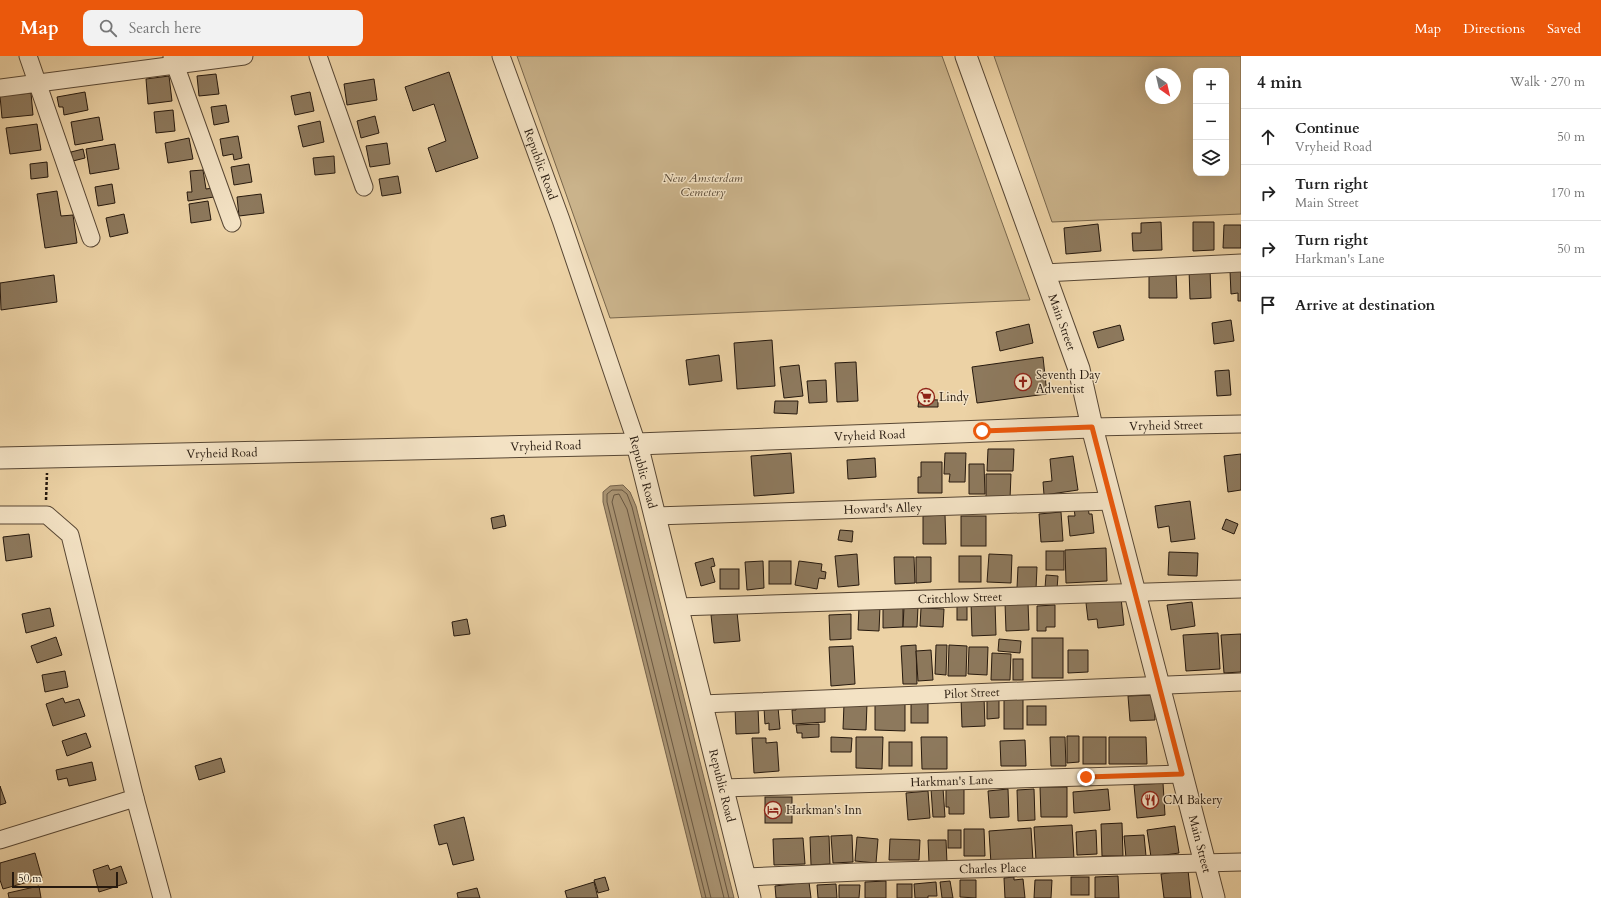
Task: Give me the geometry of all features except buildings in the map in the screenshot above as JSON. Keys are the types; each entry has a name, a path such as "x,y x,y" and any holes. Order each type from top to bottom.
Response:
{"street":[{"path":"28,56 91,238"},
{"path":"0,88 173,61 244,56"},
{"path":"318,56 364,187"},
{"name":"Republic Road","path":"501,56 561,220 636,444 750,898"},
{"name":"Main Street","path":"966,56 1079,369 1092,427 1134,592 1214,898"},
{"path":"173,61 232,223"},
{"path":"1044,273 1241,263"},
{"name":"Vryheid Street","path":"1092,427 1241,424"},
{"name":"Vryheid Road","path":"0,458 636,444 1092,427"},
{"name":"Howard's Alley","path":"655,516 1111,501"},
{"path":"0,515 47,515 70,536 134,798 162,898"},
{"name":"Critchlow Street","path":"678,607 1241,589"},
{"name":"Pilot Street","path":"702,704 1158,684 1241,682"},
{"name":"Harkman's Lane","path":"722,788 1182,774"},
{"path":"0,840 134,798"},
{"name":"Charles Place","path":"745,877 858,872 1241,862"}],"path":[{"path":"46,500 47,475"}],"green space":[{"name":"New Amsterdam Cemetery","path":"517,56 942,56 1030,300 610,318"},
{"path":"994,56 1241,56 1241,214 1052,222"}],"water":[{"path":"623,485 630,492 636,506 734,898 702,898 603,502 603,492 610,486"}],"place":[{"name":"Seventh Day Adventist","path":"1023,382"},
{"name":"Lindy","path":"926,397"},
{"name":"CM Bakery","path":"1150,800"},
{"name":"Harkman's Inn","path":"773,810"}],"route":[{"path":"982,431 1092,427 1182,774 1086,777"}]}
